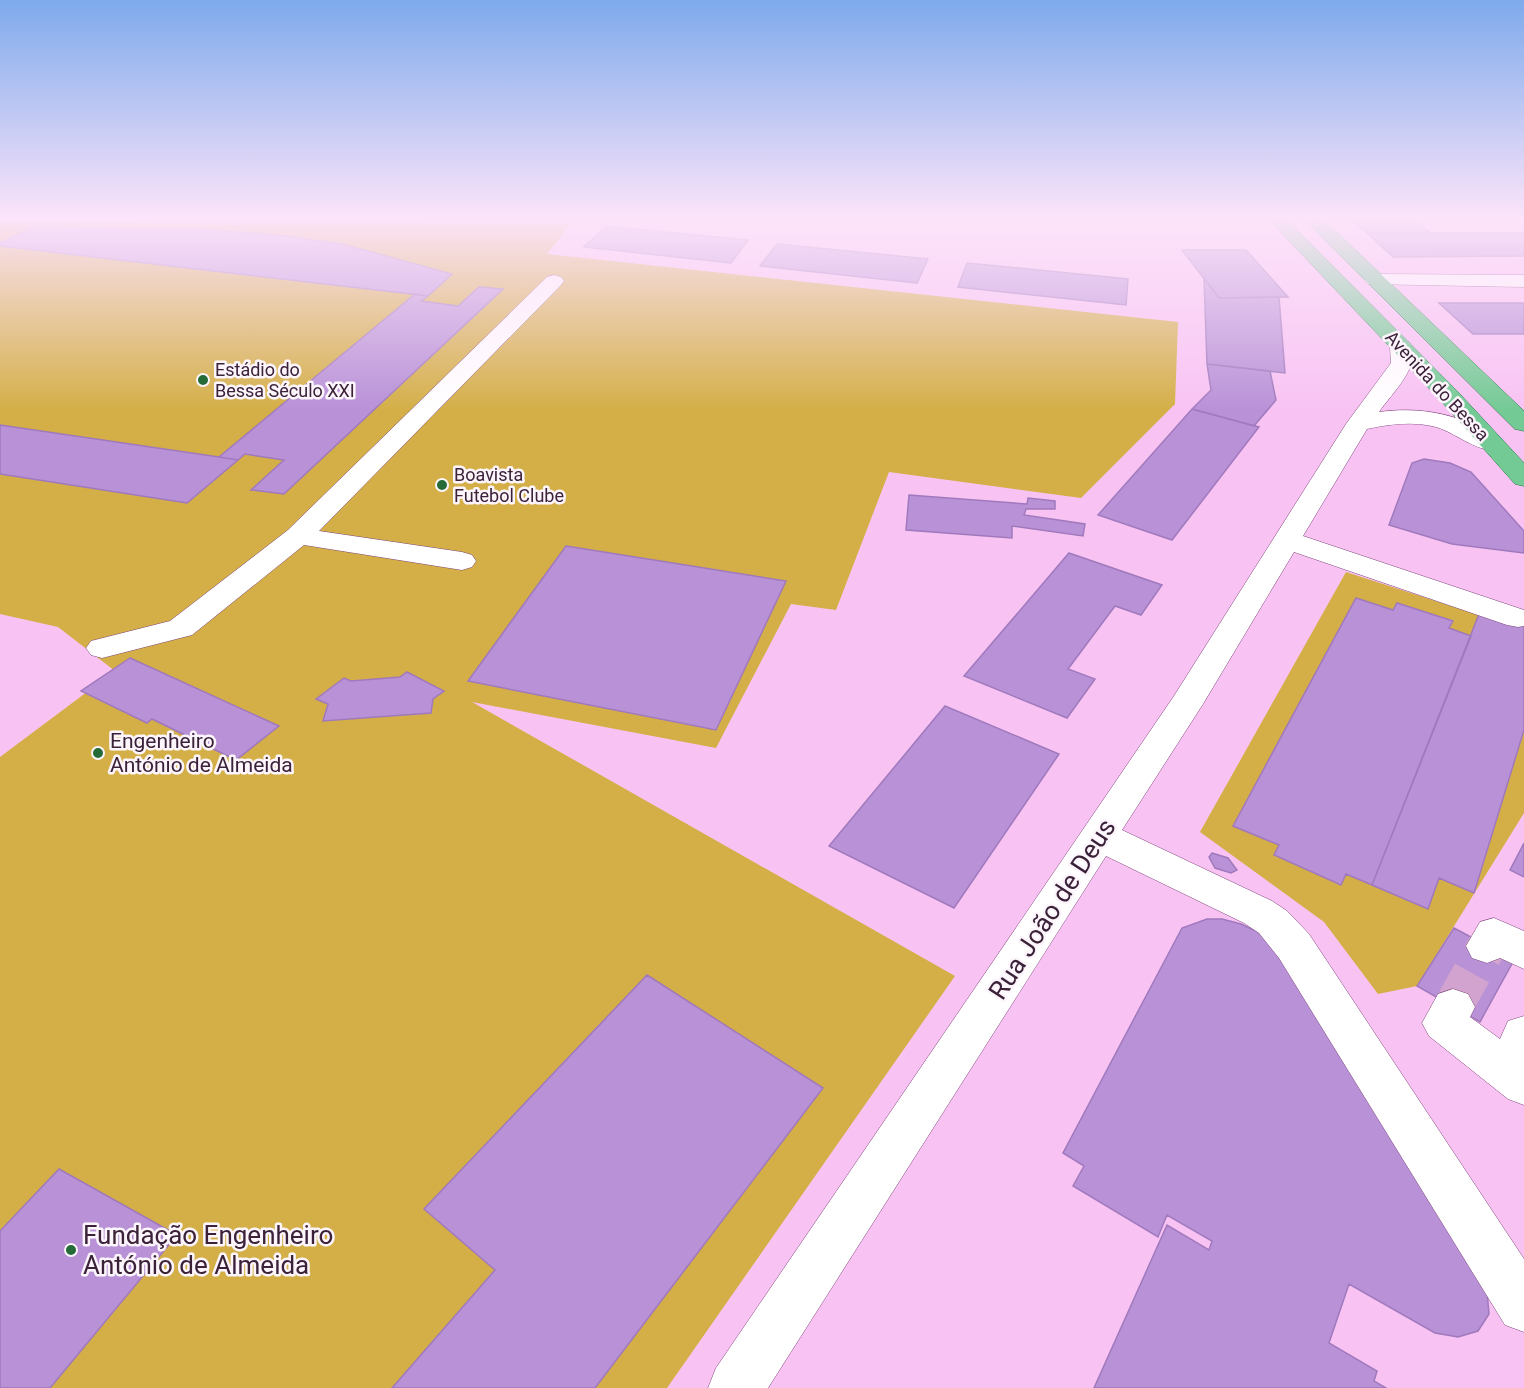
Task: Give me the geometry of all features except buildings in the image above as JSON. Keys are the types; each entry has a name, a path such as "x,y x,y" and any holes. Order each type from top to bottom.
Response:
{"main road":[{"name":"Avenida do Bessa","path":"1338,282 1524,478"},
{"name":"Avenida do Bessa","path":"1378,282 1524,424"}],"street":[{"path":"102,648 181,628 298,536 553,282"},
{"name":"Rua João de Deus","path":"736,1388 1186,704 1358,424 1402,363 1401,347"},
{"path":"1358,424 1385,417 1420,416 1466,428 1492,444"},
{"path":"298,536 462,561"},
{"path":"1287,540 1518,618"},
{"path":"1100,836 1258,912 1273,922 1294,946 1524,1306"},
{"path":"1453,1007 1444,1023 1524,1084"},
{"path":"1524,1035 1520,1043 1524,1048"}],"shaded area":[{"path":"0,282 805,282 1178,322 1175,404 1081,498 889,472 836,610 791,604 716,748 472,702 955,976 667,1388 0,1388 0,757 115,671 58,627 0,614"},
{"path":"1346,572 1479,615 1471,636 1449,628 1452,621 1397,603 1393,610 1356,598 1234,826 1279,845 1274,855 1341,884 1346,874 1428,909 1439,878 1474,892 1524,730 1524,813 1417,986 1378,994 1324,922 1200,832"}],"tunnel":[{"path":"1453,1007 1487,946"}],"place":[{"name":"Estádio do Bessa Século XXI","path":"203,380"},
{"name":"Boavista Futebol Clube","path":"442,485"},
{"name":"Engenheiro António de Almeida","path":"98,753"},
{"name":"Fundação Engenheiro António de Almeida","path":"71,1250"}]}
